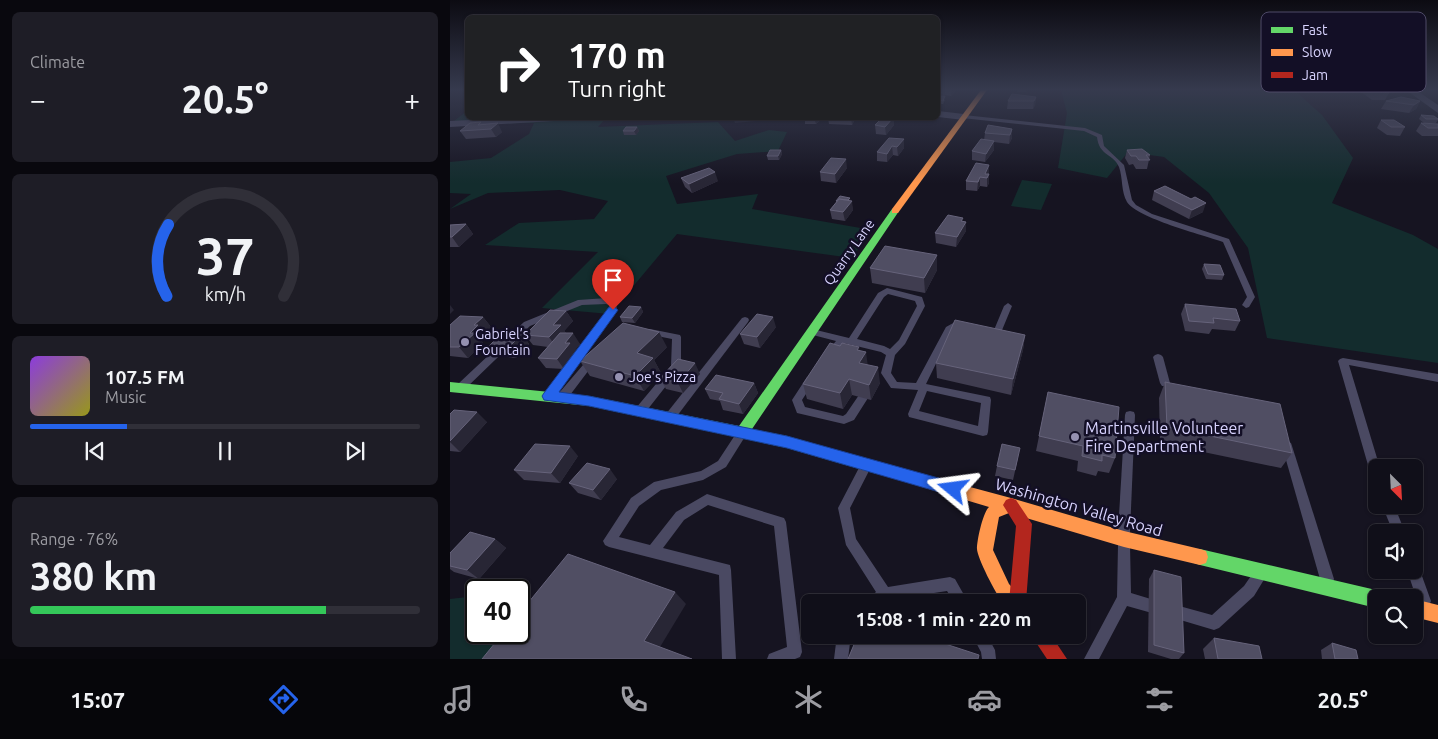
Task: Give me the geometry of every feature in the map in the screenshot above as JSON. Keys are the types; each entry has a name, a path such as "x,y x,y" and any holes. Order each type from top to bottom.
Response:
{"street":[{"path":"450,124 506,121"},
{"name":"Quarry Lane","path":"742,433 961,121"},
{"name":"Washington Valley Road","path":"455,388 549,396 639,411 787,442 1124,538 1368,597"},
{"path":"1007,594 1003,590 985,550 992,514 1011,505 1024,524 1019,594"},
{"path":"1047,644 1058,659"}],"lane":[{"path":"999,121 1085,130 1100,136 1101,146 1120,165 1129,200 1134,206 1150,215 1226,241 1230,246 1251,297 1246,305"},
{"path":"824,361 847,340 881,295 887,291 919,299 921,306 902,342 891,354 882,375 894,385 922,387 986,400 983,432 912,414 922,387 949,329 955,326 997,333 1008,306"},
{"path":"455,388 526,324 581,302 607,301 613,304 613,310 549,396"},
{"path":"670,417 746,320"},
{"path":"639,330 677,337 676,366 639,411"},
{"path":"812,332 884,349 891,354"},
{"path":"561,398 600,350"},
{"path":"1158,357 1165,383"},
{"path":"1372,459 1342,361 1438,378"},
{"path":"814,374 797,400 801,410 844,420 850,416 863,398"},
{"path":"1091,659 1124,598 1124,538 1130,415"},
{"path":"729,659 725,570 609,541 635,502 658,486 703,475 722,464 742,433"},
{"path":"1285,437 1329,587"},
{"path":"866,465 844,508 850,541 878,594"},
{"path":"653,552 680,516 707,499 780,522 794,652 774,659"},
{"path":"1124,598 1214,623 1249,591 1263,572"},
{"path":"1417,579 1433,613"},
{"path":"900,594 950,584 956,594"},
{"path":"841,659 843,644"},
{"path":"984,644 988,650 989,659"}],"green space":[{"path":"454,121 604,121 598,127 718,122 735,141 769,130 787,132 778,151 737,154 666,176 677,204 758,194 752,209 872,230 852,258 677,234 610,314 542,308 598,252 485,245 519,223 594,219 608,201 560,190 488,193 450,209 471,194 450,193 450,162 491,158 529,134 534,123 450,124"},
{"path":"1066,121 1326,121 1353,158 1332,203 1413,235 1438,249 1438,363 1267,338 1248,248 1209,193 1164,157 1128,152 1107,178 1058,168"},
{"path":"1022,180 1052,184 1041,210 1011,206"},
{"path":"465,597 465,644 530,644 530,610 555,659 450,659 450,599"}],"building":[{"path":"879,121 891,121 885,127 875,125"},
{"path":"1382,121 1395,121 1405,127 1391,127"},
{"path":"481,122 478,125 498,123 491,129 460,131 470,123"},
{"path":"1421,123 1438,124 1438,128 1428,128"},
{"path":"988,125 1012,129 1010,135 985,133"},
{"path":"626,127 637,127 634,131 623,131"},
{"path":"889,138 904,139 897,147 892,146 887,154 877,152"},
{"path":"981,139 994,141 986,154 972,151"},
{"path":"1142,149 1150,155 1146,155 1150,160 1139,160 1136,156 1131,156 1127,150"},
{"path":"770,150 781,150 778,156 767,156"},
{"path":"831,158 846,159 835,174 820,172"},
{"path":"976,163 989,165 985,174 989,174 987,178 980,177 978,182 966,181"},
{"path":"709,168 715,172 689,184 681,178"},
{"path":"1165,186 1191,199 1195,197 1206,203 1192,210 1154,191"},
{"path":"840,196 850,198 848,200 839,199 836,201"},
{"path":"839,199 852,201 843,212 830,210"},
{"path":"948,215 963,218 961,221 966,222 957,237 935,233"},
{"path":"466,224 452,237 450,237 450,225"},
{"path":"885,246 937,255 924,278 870,268"},
{"path":"1204,264 1220,265 1224,275 1208,274"},
{"path":"1185,304 1236,309 1240,321 1213,318 1214,323 1189,321"},
{"path":"629,306 641,307 632,318 620,317"},
{"path":"550,310 566,311 553,325 561,325 549,337 525,335"},
{"path":"757,314 773,317 757,337 740,334"},
{"path":"460,316 483,317 474,325 478,325 470,333 475,333 459,347 450,347 450,325"},
{"path":"955,320 1025,335 1013,379 936,363"},
{"path":"623,323 659,332 637,353 653,358 635,376 580,361"},
{"path":"503,332 522,334 508,348 489,346"},
{"path":"560,333 573,333 565,343 570,343 557,359 538,358"},
{"path":"830,343 840,346 842,343 859,347 857,350 866,352 859,363 878,367 869,385 849,379 840,393 803,384"},
{"path":"678,359 695,363 678,383 660,378"},
{"path":"716,375 754,383 739,404 719,399 723,393 705,389"},
{"path":"1165,382 1280,404 1292,453 1167,427"},
{"name":"Martinsville Volunteer Fire Department","path":"1048,392 1119,407 1115,458 1102,455 1102,461 1082,456 1083,446 1039,436"},
{"path":"454,410 477,412 450,441 450,414"},
{"path":"535,444 570,446 551,473 514,470"},
{"path":"1002,444 1020,448 1015,470 997,466"},
{"path":"587,463 610,469 593,490 569,483"},
{"path":"470,532 495,539 467,570 450,566 450,553"},
{"path":"568,554 675,592 644,641 692,659 482,659 494,644 530,644 530,601"},
{"path":"1154,570 1181,577 1184,653 1154,645"},
{"path":"1214,638 1259,646 1262,659 1218,659"},
{"path":"1332,643 1356,650 1358,659 1335,659"},
{"path":"854,644 945,644 979,655 978,659 848,659"}],"traffic: fast":[{"path":"742,433 895,211"},
{"path":"450,387 589,401 787,442 877,468"},
{"path":"1200,557 1368,597"}],"traffic: slow":[{"path":"895,211 961,121"},
{"path":"877,468 1124,539 1200,557"},
{"path":"1007,594 1003,590 985,550 992,513 1011,505"},
{"path":"1423,610 1438,614"}],"traffic: jam":[{"path":"1011,505 1024,524 1019,594"},
{"path":"1047,644 1058,659"}],"place":[{"name":"Gabriel’s Fountain","path":"465,342"},
{"name":"Joe's Pizza","path":"619,377"},
{"name":"Martinsville Volunteer Fire Department","path":"1075,437"}],"route":[{"path":"613,310 549,396 589,401 787,442 953,489"}]}
